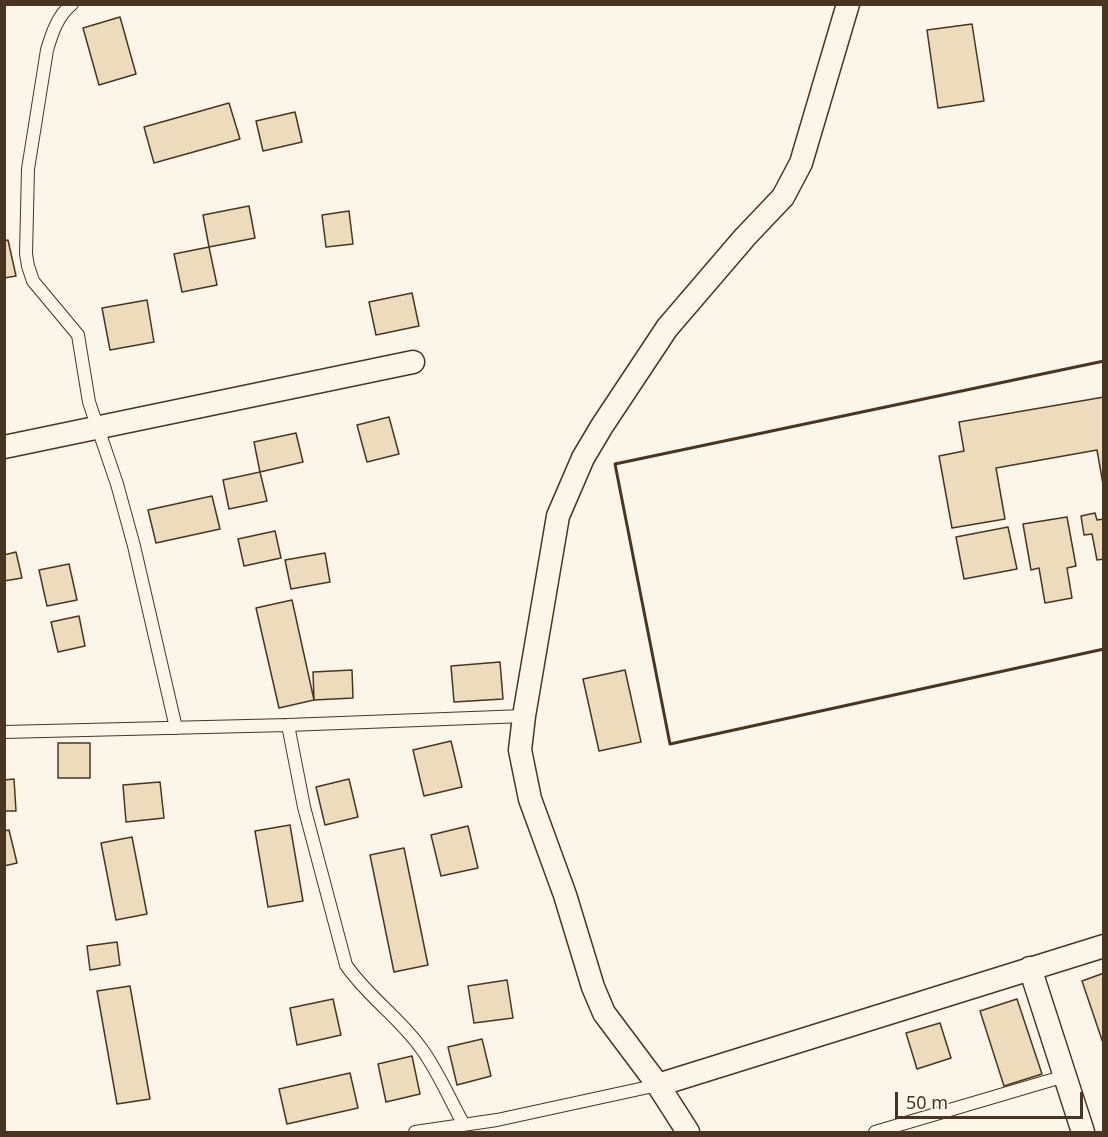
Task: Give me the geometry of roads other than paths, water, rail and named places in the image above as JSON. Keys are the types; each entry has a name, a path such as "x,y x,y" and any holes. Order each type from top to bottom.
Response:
{"street":[{"path":"688,1132 658,1085 604,1013 593,987 565,895 530,800 520,750 524,716 558,516 568,490 602,426 667,328 745,237 783,197 801,163 848,4"},
{"path":"4,447 413,362"},
{"path":"658,1085 1104,946"},
{"path":"1030,968 1083,1132"}],"lane":[{"path":"72,4 65,9 52,32 47,50 27,169 26,254 33,281 78,335 89,402 134,546 176,728"},
{"path":"4,732 524,716"},
{"path":"288,725 304,807 346,965 422,1048 464,1125"},
{"path":"875,1132 1065,1076"},
{"path":"416,1132 497,1120 658,1085"}]}
